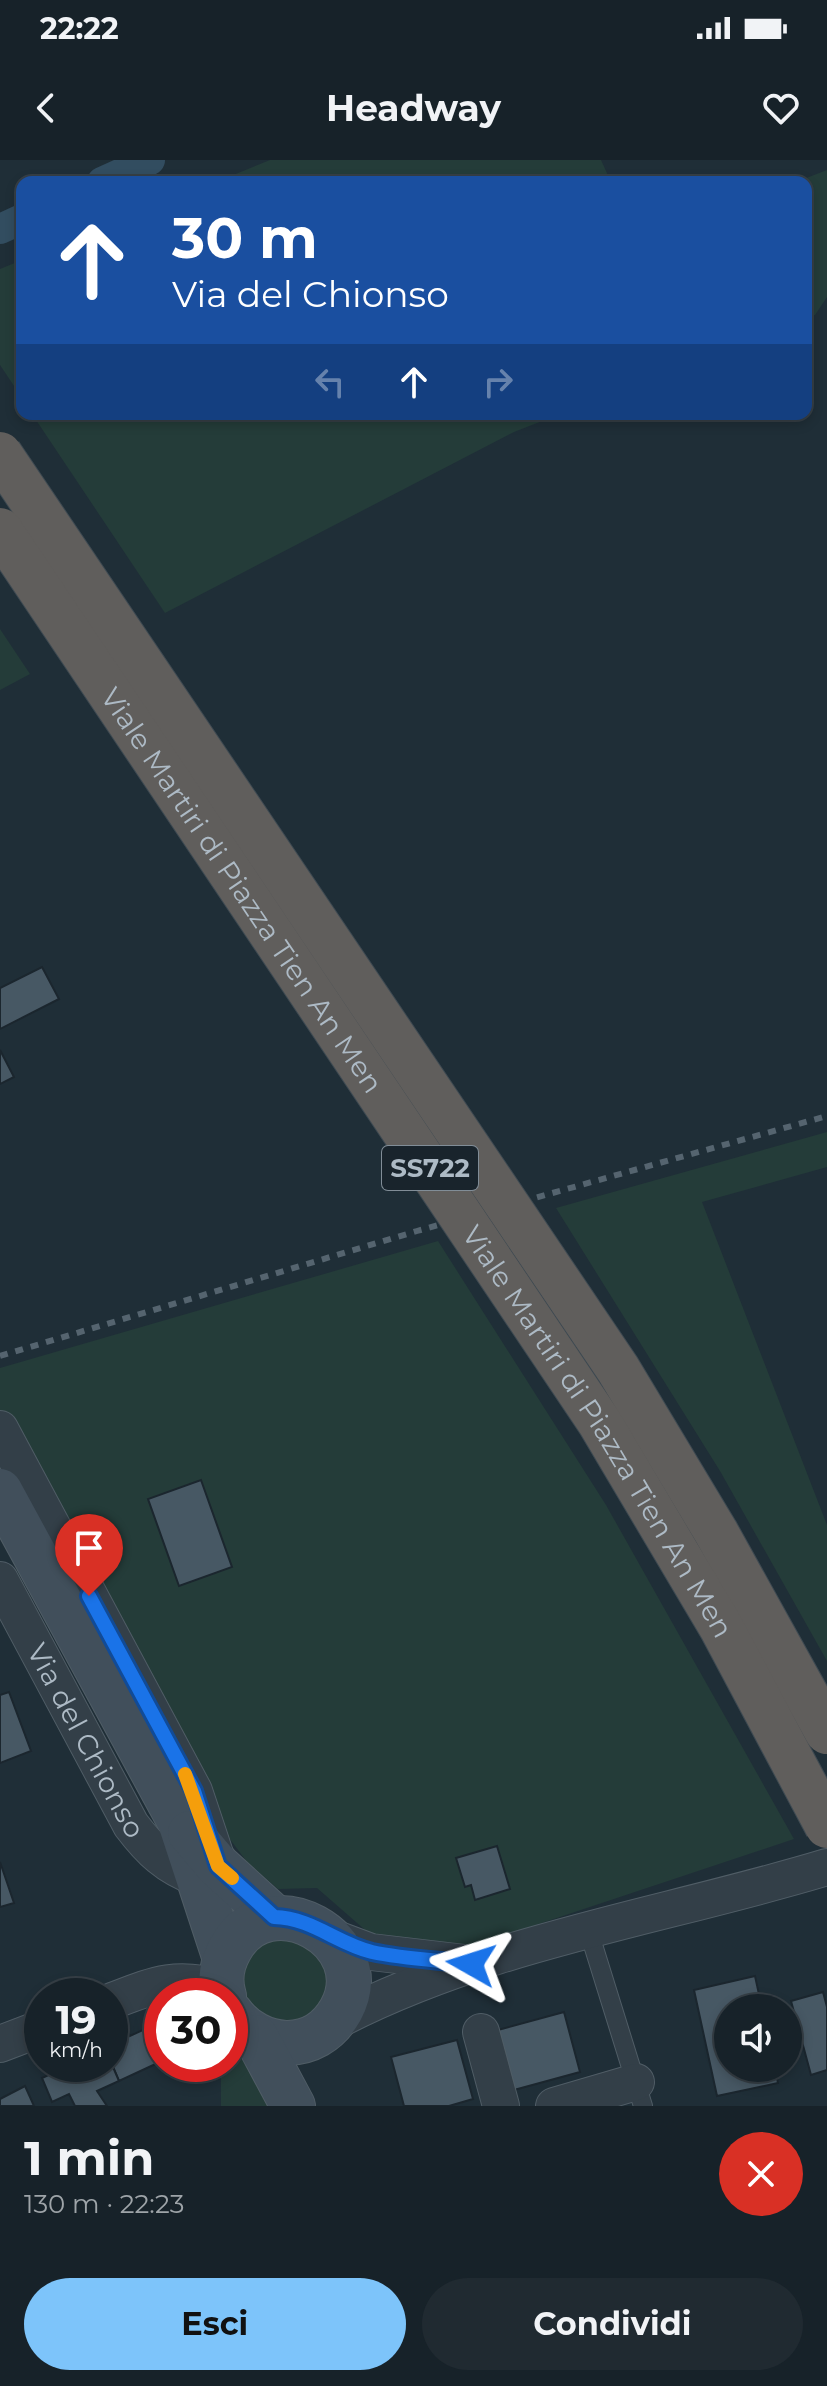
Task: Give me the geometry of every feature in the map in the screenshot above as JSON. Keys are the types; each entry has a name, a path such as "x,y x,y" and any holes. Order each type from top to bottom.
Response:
{"highway":[{"name":"Viale Martiri di Piazza Tien An Men","path":"0,454 618,1369 716,1532 827,1732"},
{"name":"Viale Martiri di Piazza Tien An Men","path":"0,530 600,1423 721,1627 827,1826"}],"main road":[{"name":"Via del Chionso","path":"0,1491 208,1872 227,1978"},
{"name":"Via del Chionso","path":"208,1872 274,1917"},
{"path":"235,1978 244,1931 274,1917 295,1918 315,1925 331,1937 348,1971 342,2008 327,2028 307,2106"},
{"path":"248,2011 289,2044 327,2028"},
{"name":"Via del Chionso","path":"248,2028 293,2106"}],"street":[{"name":"Via del Chionso","path":"0,1429 194,1791 208,1872 177,1870 153,1853 131,1825 0,1580"},
{"path":"327,2028 368,2004 471,1964 827,1867"},
{"path":"331,1937 371,1952 471,1964"},
{"path":"481,2032 501,2106"},
{"path":"0,2044 24,2035"},
{"path":"554,2106 639,2094"}],"lane":[{"path":"589,1932 639,2094"}],"green space":[{"path":"270,160 601,160 608,176 231,176"},
{"path":"827,170 827,297 812,316 812,176"},
{"path":"16,262 16,389 0,365 0,269"},
{"path":"36,420 545,420 514,432 165,613"},
{"path":"0,629 30,674 0,690"},
{"path":"827,1132 827,1167 702,1202 827,1525 827,1661 720,1471 556,1208"},
{"path":"438,1241 606,1505 794,1839 479,1944 450,1948 372,1936 317,1888 278,1889 247,1862 194,1791 0,1429 0,1368"},
{"path":"284,1938 308,1945 320,1957 326,1973 326,1989 320,2005 308,2017 284,2024 260,2017 248,2005 248,1978 241,1978 248,1957 260,1945"},
{"path":"248,2063 277,2106 221,2106 221,2082 248,2082"}],"building":[{"path":"42,967 59,999 0,1029 0,988"},
{"path":"0,1050 14,1077 0,1084"},
{"path":"201,1480 232,1567 179,1586 148,1499"},
{"path":"9,1692 31,1751 0,1763 0,1695"},
{"path":"497,1846 510,1889 475,1900 471,1885 465,1887 456,1858"},
{"path":"0,1862 14,1903 0,1907"},
{"path":"755,1976 759,1994 714,1994 714,2082 778,2083 717,2096 694,1990"},
{"path":"823,1992 827,2007 827,2070 811,2075 802,2042 802,1998"},
{"path":"564,2012 580,2072 514,2090 498,2030"},
{"path":"144,2029 144,2069 128,2077 128,2032 130,2036"},
{"path":"457,2040 473,2099 449,2106 404,2106 391,2057"},
{"path":"44,2082 117,2082 97,2091 107,2106 75,2106 69,2094 52,2102"},
{"path":"25,2086 34,2106 0,2106 0,2099"}],"waterway":[{"path":"115,176 150,160"},
{"path":"0,229 16,222"}],"railway":[{"path":"0,1356 417,1231 827,1116"}],"slow traffic":[{"path":"185,1774 194,1791 218,1866 232,1878"}],"route":[{"path":"89,1596 194,1791 218,1866 274,1917 295,1918 315,1925 331,1937 371,1952 471,1964"}]}
